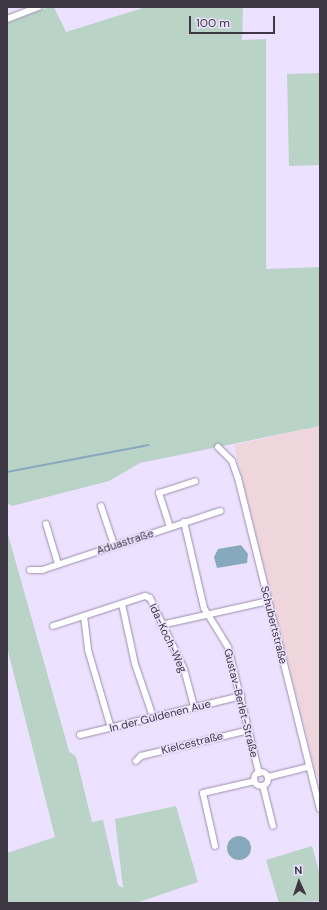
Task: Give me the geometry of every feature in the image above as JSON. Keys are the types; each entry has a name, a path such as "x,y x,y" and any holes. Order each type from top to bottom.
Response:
{"street":[{"path":"7,19 39,7"},
{"name":"Schubertstraße","path":"218,447 236,468 308,767 320,809"},
{"path":"170,527 159,493 195,481"},
{"path":"101,506 114,545"},
{"name":"Aduastraße","path":"30,570 58,564 220,511"},
{"name":"Gustav-Berlet-Straße","path":"184,522 207,614 228,646 259,773"},
{"path":"46,524 58,564"},
{"name":"Ida-Koch-Weg","path":"53,626 122,604 150,598 161,625 184,669 194,707"},
{"path":"161,625 268,601"},
{"path":"122,604 135,664 153,717"},
{"path":"84,616 88,650 112,728"},
{"name":"In der Güldenen Aue","path":"80,735 241,696"},
{"name":"Kielcestraße","path":"136,761 141,756 249,730"},
{"path":"255,781 259,773 268,777 308,767"},
{"path":"268,777 263,786 273,826"},
{"path":"215,846 203,793 255,781 263,786"}],"shaded area":[{"path":"320,426 320,776 317,777 234,445"}],"green space":[{"path":"49,7 54,7 66,32 146,7 243,7 242,40 266,39 266,269 320,267 320,426 140,463 109,481 12,506 7,503 7,23"},
{"path":"320,73 320,165 289,166 287,74"},
{"path":"7,531 69,751 76,757 92,822 103,820 118,885 123,888 115,819 176,806 198,882 136,903 7,903 7,853 55,837 7,647"},
{"path":"312,846 320,875 320,901 279,903 266,860"}],"water":[{"path":"241,545 248,554 247,563 217,568 214,557 218,549"},
{"path":"239,836 247,840 251,848 247,856 239,860 231,856 227,848 231,840"}],"waterway":[{"path":"7,472 148,445"}]}
